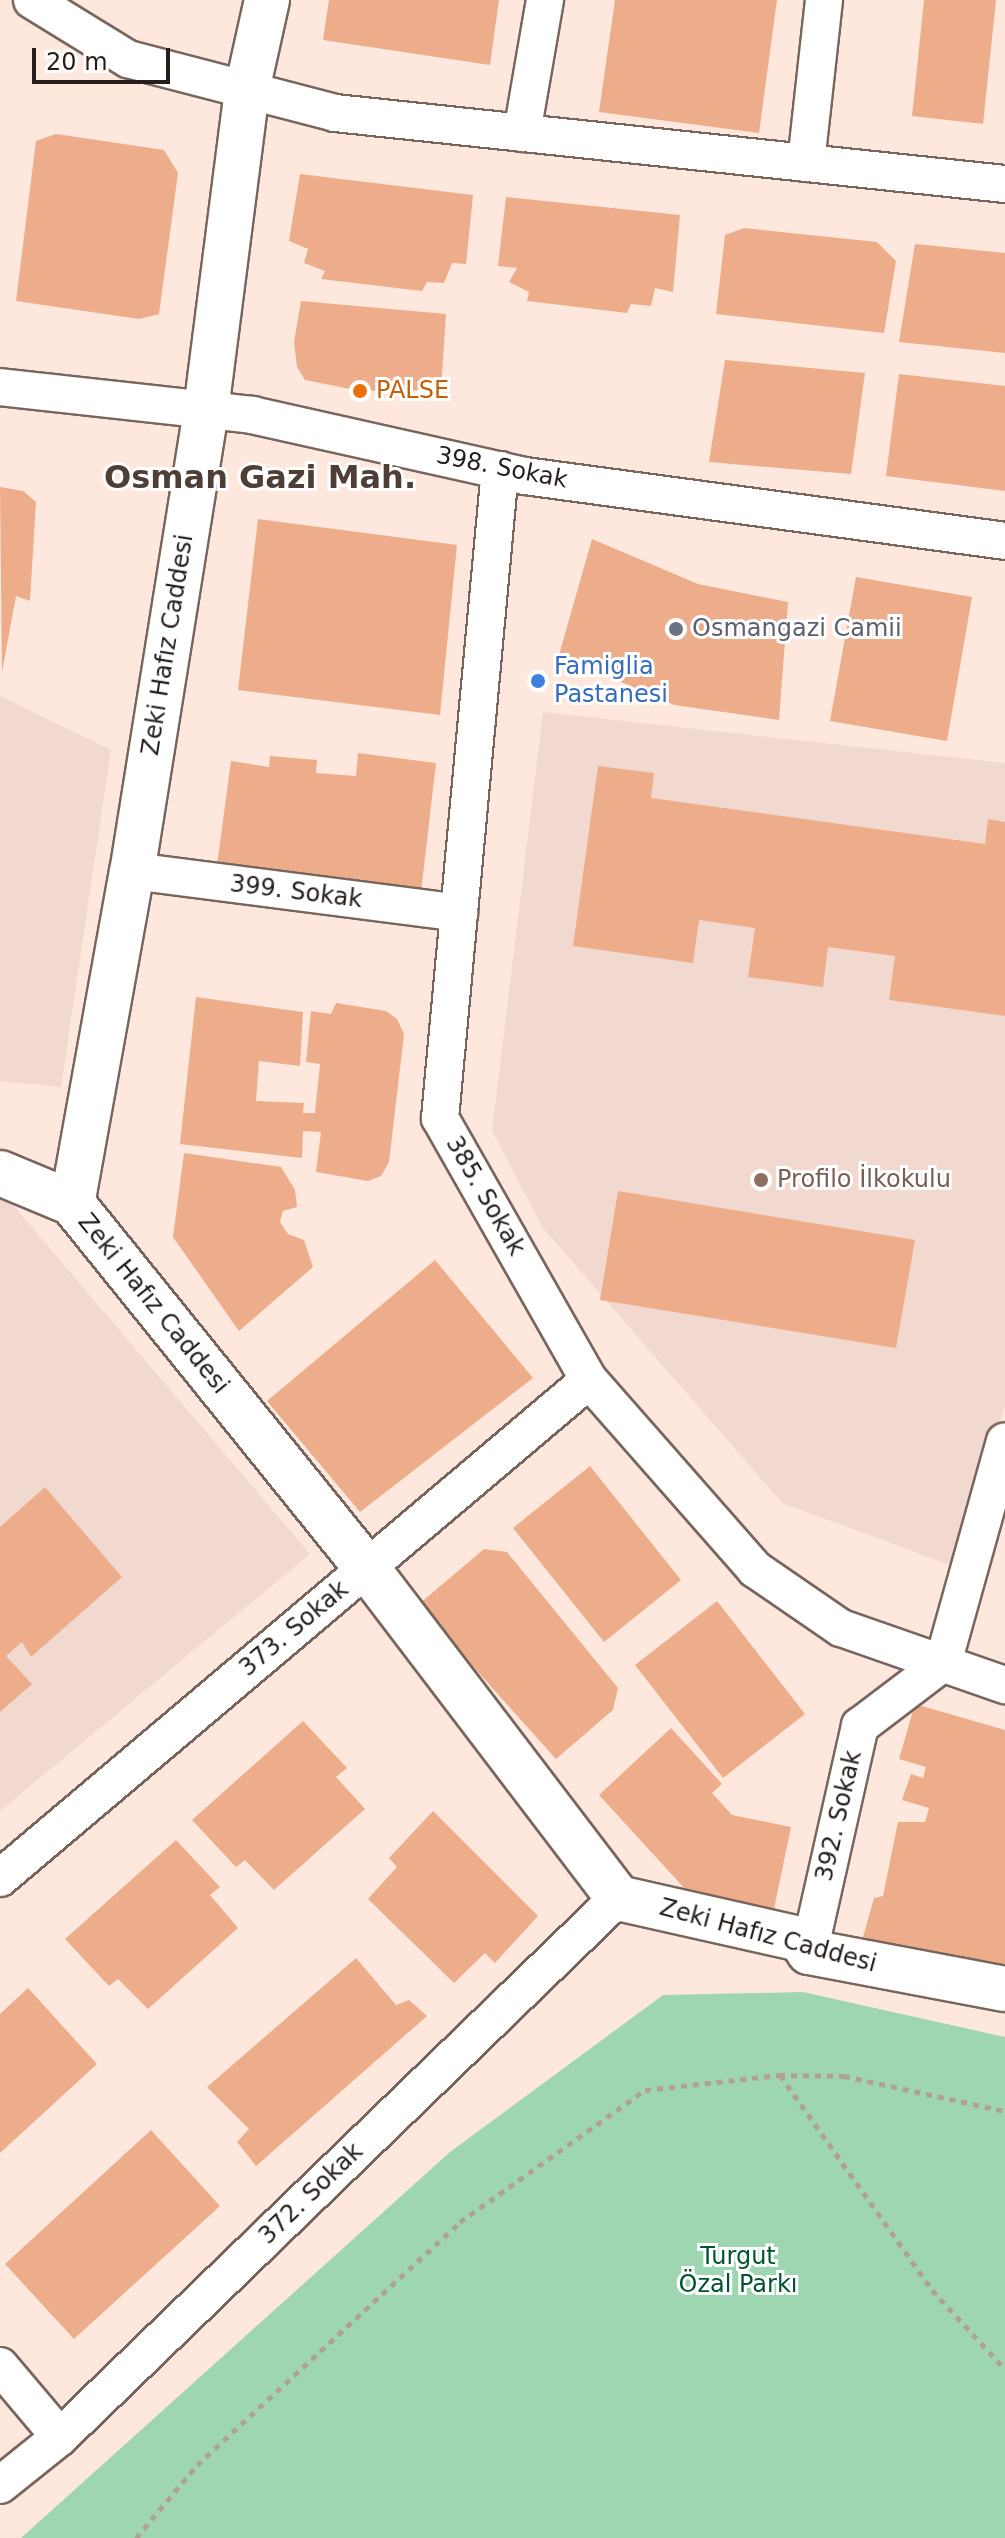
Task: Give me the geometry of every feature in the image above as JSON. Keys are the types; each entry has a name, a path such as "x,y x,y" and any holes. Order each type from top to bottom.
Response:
{"street":[{"path":"32,0 128,59 335,113 1005,184"},
{"name":"Zeki Hafız Caddesi","path":"267,0 247,90 206,411 132,871 72,1203 367,1568 618,1898 800,1939 809,1952 1005,1989"},
{"path":"522,133 545,0"},
{"path":"806,163 824,0"},
{"name":"398. Sokak","path":"0,387 252,415 500,470 1005,541"},
{"name":"385. Sokak","path":"500,470 440,1118 589,1380 755,1569 841,1628 1005,1685"},
{"name":"399. Sokak","path":"132,871 459,913"},
{"path":"0,1173 72,1203"},
{"name":"373. Sokak","path":"0,1878 589,1380"},
{"path":"943,1663 1005,1441"},
{"name":"392. Sokak","path":"809,1952 860,1726 943,1663"},
{"name":"372. Sokak","path":"0,2485 60,2437 618,1898"},
{"path":"0,2366 60,2437"}],"path":[{"path":"136,2538 197,2465 460,2222 645,2090 779,2075 844,2076 1005,2111"},
{"path":"779,2075 932,2290 1005,2369"}],"shaded area":[{"path":"0,696 111,750 61,1087 0,1081"},
{"name":"Profilo İlkokulu","path":"543,712 1005,763 1005,1406 953,1566 782,1503 543,1228 492,1131"},
{"path":"0,1199 8,1199 310,1554 0,1811"}],"green space":[{"name":"Turgut Özal Parkı","path":"803,1992 1005,2037 1005,2538 21,2538 450,2152 663,1995"}],"building":[{"path":"329,0 499,0 490,65 323,40"},
{"path":"615,0 777,0 759,133 599,112"},
{"path":"924,0 996,0 983,124 912,116"},
{"path":"56,134 164,150 178,173 159,314 139,319 16,301 36,141"},
{"path":"300,174 473,195 466,264 452,263 444,283 427,282 422,291 321,279 325,271 304,263 308,249 289,241"},
{"path":"506,197 680,215 673,292 655,288 651,306 631,304 627,313 527,301 529,292 509,282 517,268 498,266"},
{"path":"744,228 877,242 896,261 884,333 716,314 725,235"},
{"path":"915,244 1005,253 1005,353 899,342"},
{"path":"301,301 446,314 441,390 360,391 305,380 297,367 294,342"},
{"path":"725,360 865,373 851,474 709,462"},
{"path":"899,374 1005,386 1005,491 886,476"},
{"path":"0,487 23,491 36,502 30,601 16,596 2,672"},
{"path":"258,519 457,545 440,715 238,690"},
{"name":"Osmangazi Camii","path":"592,539 698,584 788,602 779,720 674,705 559,655"},
{"path":"856,577 972,597 947,741 830,721"},
{"path":"358,753 436,763 420,901 216,873 231,761 269,767 270,756 317,760 316,773 356,776"},
{"path":"598,766 654,773 651,798 985,844 988,819 1005,822 1005,1016 889,1000 895,956 828,947 823,987 748,977 755,928 699,920 693,963 573,946"},
{"path":"196,997 303,1012 300,1066 259,1061 256,1101 304,1103 303,1113 315,1113 320,1064 306,1062 311,1011 331,1014 336,1003 386,1011 397,1019 404,1034 389,1162 381,1176 368,1181 316,1172 321,1132 303,1131 302,1158 180,1144"},
{"path":"184,1153 281,1167 295,1190 297,1207 283,1211 280,1222 288,1234 304,1240 313,1267 239,1331 173,1237"},
{"path":"618,1191 915,1240 896,1348 600,1300"},
{"path":"435,1260 533,1378 360,1512 267,1401"},
{"path":"590,1466 681,1580 604,1642 513,1528"},
{"path":"45,1487 122,1577 31,1657 22,1642 6,1656 32,1684 0,1712 0,1527"},
{"path":"484,1549 507,1552 618,1688 613,1710 556,1759 418,1605"},
{"path":"717,1601 805,1714 723,1778 635,1665"},
{"path":"915,1704 1005,1730 1005,1975 863,1937 874,1898 883,1896 898,1822 925,1822 929,1808 902,1800 911,1774 923,1778 926,1767 899,1759"},
{"path":"303,1721 347,1768 336,1777 365,1809 274,1890 245,1860 236,1867 192,1820"},
{"path":"671,1728 722,1784 712,1793 732,1815 791,1827 774,1909 686,1890 599,1795"},
{"path":"433,1811 538,1916 495,1963 485,1953 454,1983 368,1899 397,1867 389,1858"},
{"path":"176,1840 220,1887 210,1895 238,1928 148,2009 118,1979 109,1986 65,1939"},
{"path":"356,1958 396,2005 409,2000 427,2016 256,2166 237,2142 249,2129 207,2087"},
{"path":"28,1988 97,2064 0,2153 0,2014"},
{"path":"151,2130 220,2206 74,2339 5,2264"}],"place":[{"name":"PALSE","path":"360,391"},
{"name":"Osmangazi Camii","path":"676,629"},
{"name":"Famiglia Pastanesi","path":"538,681"},
{"name":"Profilo İlkokulu","path":"761,1180"}],"district":[{"name":"Osman Gazi Mah.","path":"260,477"}]}
